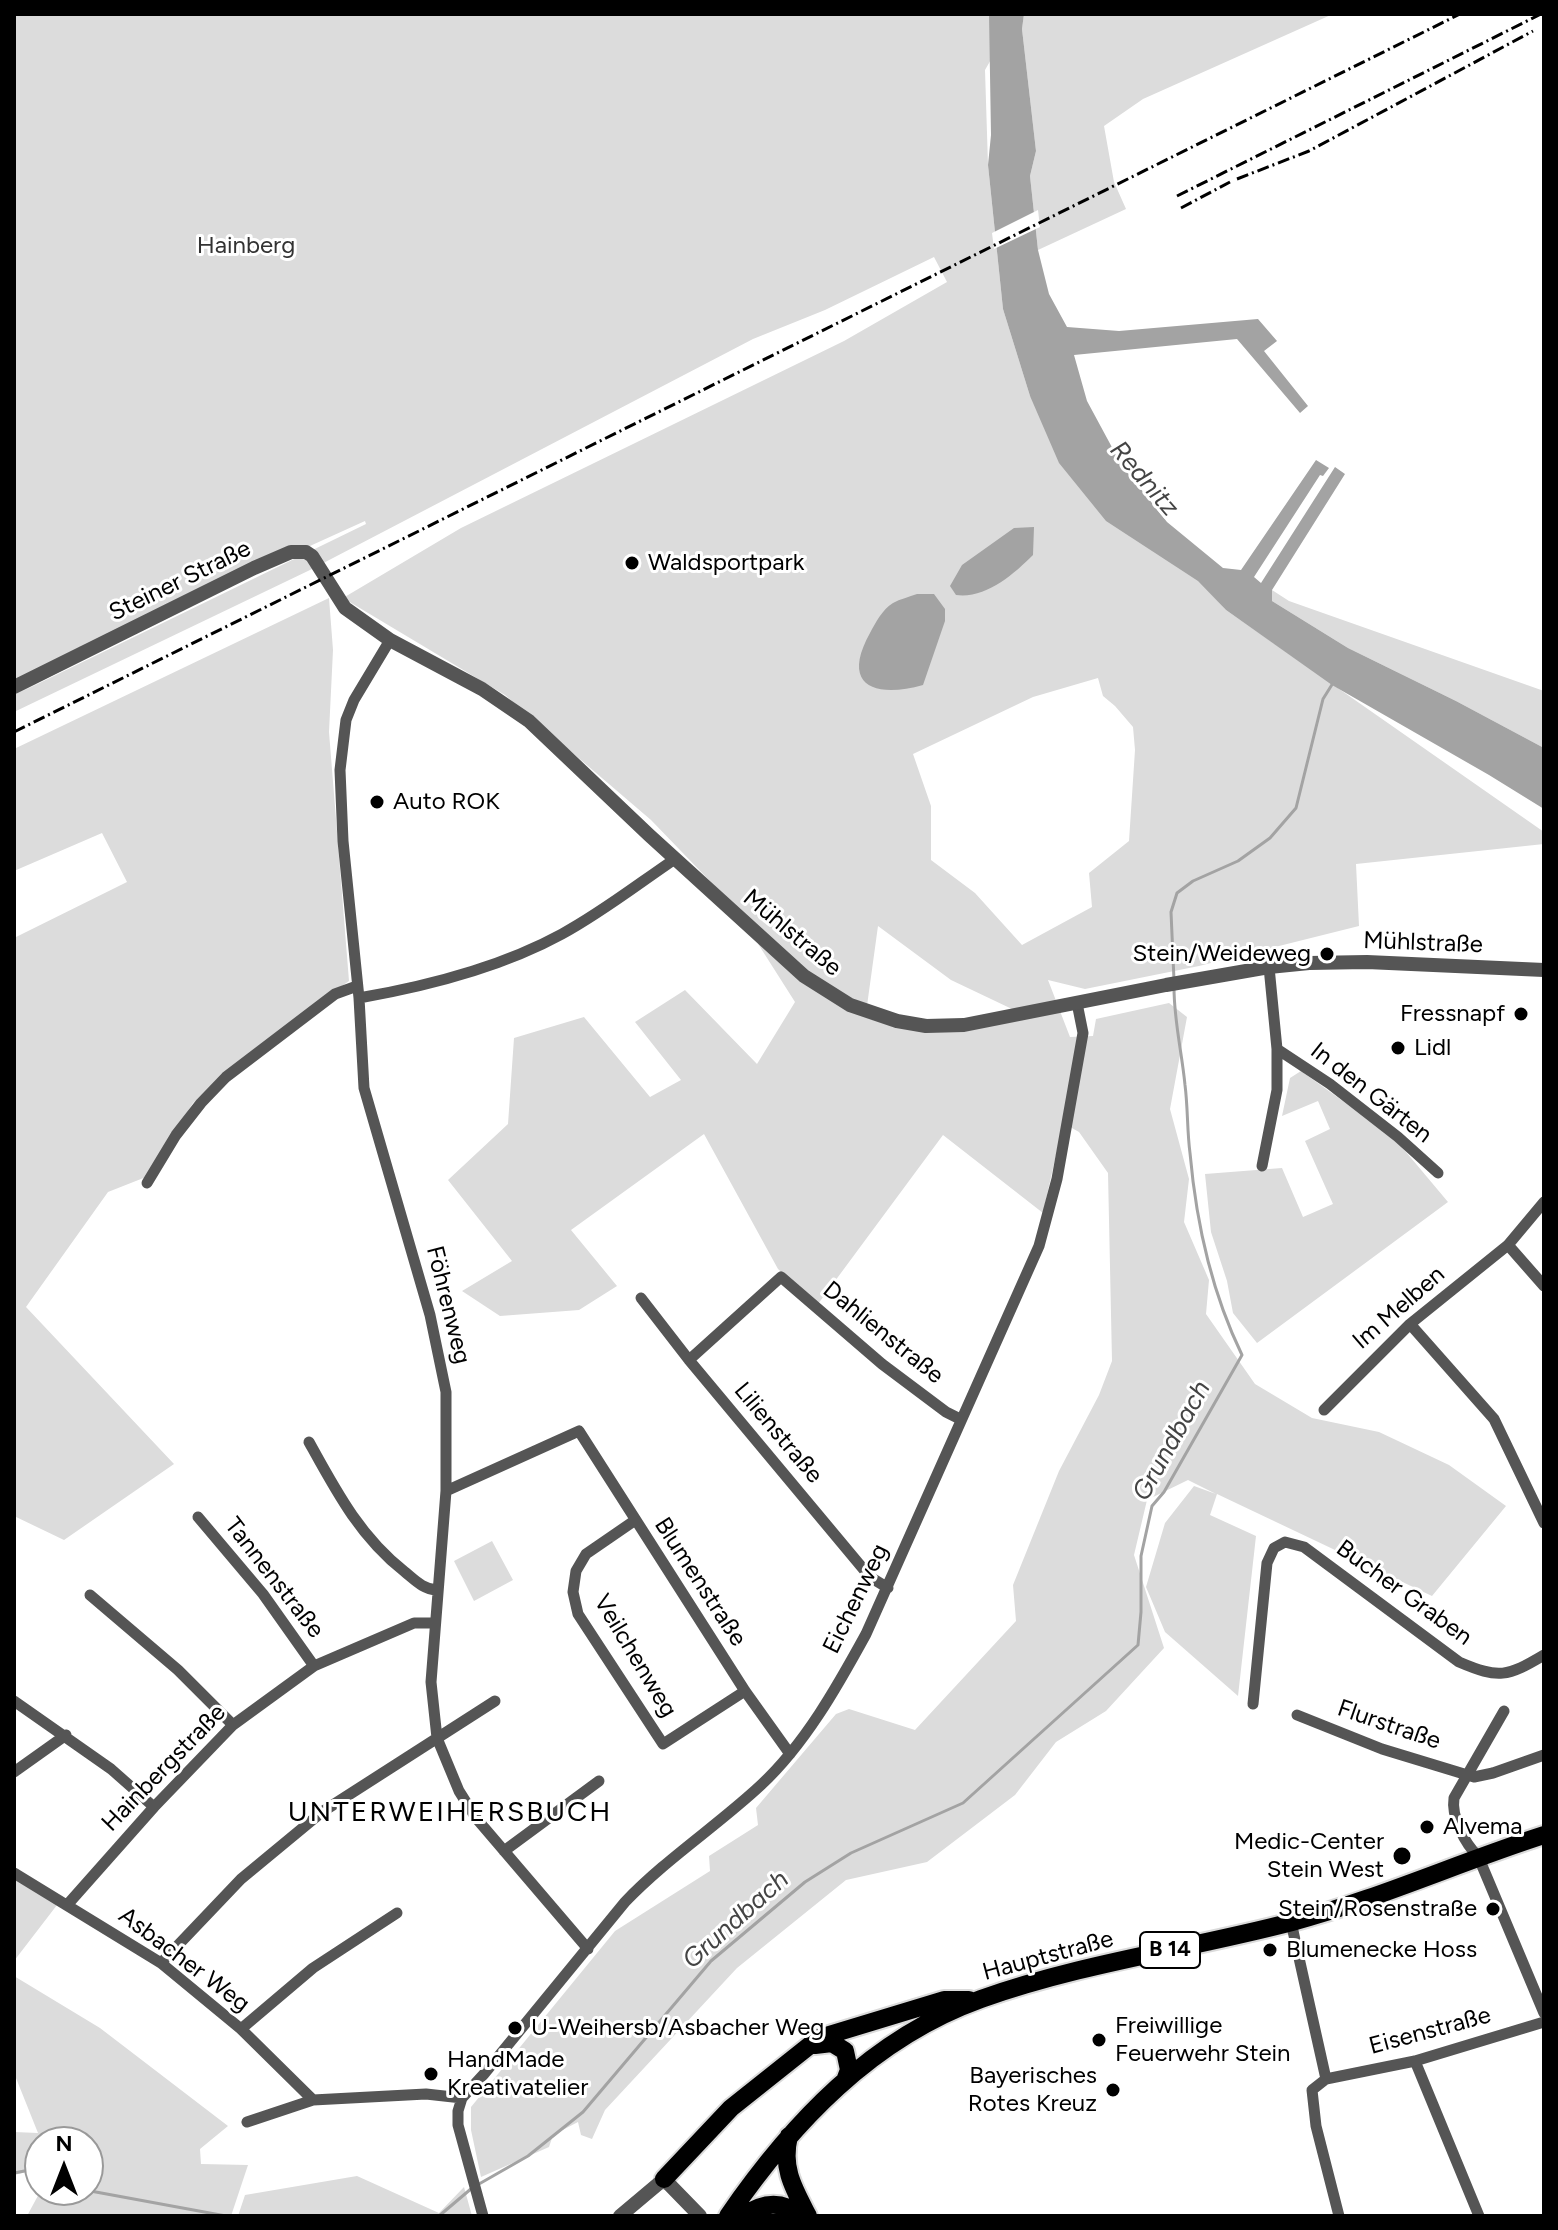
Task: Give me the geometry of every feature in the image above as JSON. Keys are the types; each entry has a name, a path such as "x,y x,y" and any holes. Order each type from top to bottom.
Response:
{"main road":[{"name":"Hauptstraße","path":"735,2213 790,2134 846,2078 895,2042 978,2000 1048,1979 1336,1909 1544,1835"},
{"path":"664,2179 731,2108 805,2048 828,2035 944,2000 978,2000"},
{"path":"805,2048 821,2043 840,2046 849,2059 846,2078"},
{"path":"790,2134 785,2153 786,2165 808,2216"},
{"path":"735,2213 770,2204 789,2206 801,2216"}],"street":[{"name":"Steiner Straße","path":"14,687 291,552 306,552 317,561 345,608"},
{"name":"Mühlstraße","path":"345,608 390,640 482,689 529,721 804,976 850,1005 897,1021 926,1026 964,1025 1269,967 1367,962 1544,970"},
{"name":"Föhrenweg","path":"390,640 354,700 343,737 340,770 343,841 364,1088 442,1361 446,1392 446,1491 431,1695 437,1738 459,1791 476,1818 588,1949"},
{"path":"147,1183 176,1135 226,1077 335,994 408,990 502,962 563,933 675,859"},
{"path":"1262,1166 1277,1090 1277,1049 1269,967"},
{"name":"Eichenweg","path":"462,2098 625,1902 647,1879 742,1802 790,1754 847,1669 888,1588 1049,1218 1083,1033 1077,1003"},
{"name":"In den Gärten","path":"1277,1049 1343,1094 1438,1173"},
{"name":"Im Melben","path":"1324,1410 1410,1324 1508,1245 1544,1202"},
{"path":"1508,1245 1544,1286"},
{"name":"Dahlienstraße","path":"689,1360 781,1277 882,1364 960,1419"},
{"name":"Lilienstraße","path":"641,1298 870,1577 888,1588"},
{"path":"1410,1324 1494,1419 1544,1523"},
{"name":"Blumenstraße","path":"446,1491 579,1431 745,1691 790,1754"},
{"path":"309,1442 355,1522 371,1542 426,1589 437,1590"},
{"name":"Tannenstraße","path":"198,1517 263,1594 314,1666"},
{"name":"Veilchenweg","path":"634,1521 590,1550 576,1571 573,1587 575,1605 592,1636 663,1744 745,1691"},
{"name":"Bucher Graben","path":"1253,1704 1267,1563 1274,1548 1285,1542 1304,1547 1459,1662 1488,1674 1517,1671 1544,1655"},
{"path":"90,1595 178,1670 233,1725"},
{"name":"Hainbergstraße","path":"68,1904 154,1807 233,1725 314,1666 414,1623 435,1623"},
{"path":"14,1701 111,1769 154,1807"},
{"path":"161,1963 241,1879 322,1812 495,1701"},
{"path":"1504,1711 1454,1798 1452,1808 1469,1848 1478,1856 1544,2013"},
{"name":"Flurstraße","path":"1297,1715 1382,1749 1467,1775"},
{"path":"14,1772 66,1735"},
{"path":"1467,1775 1478,1777 1544,1755"},
{"path":"504,1851 599,1781"},
{"name":"Asbacher Weg","path":"14,1873 161,1963 241,2029 313,2100"},
{"path":"241,2029 313,1968 397,1913"},
{"path":"1291,1922 1326,2079 1312,2090 1316,2126 1339,2216"},
{"name":"Eisenstraße","path":"1326,2079 1415,2061 1544,2022"},
{"path":"1415,2061 1479,2216"},
{"path":"247,2122 313,2100 426,2094 462,2098 458,2125 483,2216"},
{"path":"620,2216 664,2179 700,2216"}],"green space":[{"name":"Hainberg","path":"14,14 1005,14 1001,42 985,70 988,165 1003,309 1030,396 1226,610 1544,832 1544,844 1356,864 1359,926 1199,966 1085,989 1048,980 1070,1037 1093,1036 1096,1019 1169,1003 1187,1017 1170,1109 1189,1179 1184,1222 1209,1280 1206,1314 1255,1384 1312,1418 1379,1432 1449,1465 1506,1506 1432,1596 1217,1494 1210,1515 1256,1536 1238,1696 1165,1632 1146,1587 1165,1523 1194,1486 1216,1494 1188,1480 1147,1500 1134,1555 1164,1648 1106,1711 1056,1742 1015,1795 927,1862 846,1880 737,1968 605,2110 592,2139 581,2135 578,2122 553,2135 549,2147 481,2177 471,2130 471,2107 615,1931 710,1871 709,1856 758,1825 756,1808 836,1714 849,1709 915,1730 1016,1621 1013,1585 1059,1471 1099,1395 1112,1361 1108,1173 1079,1132 1063,1123 1043,1213 943,1135 818,1304 778,1269 704,1134 571,1230 617,1286 579,1310 500,1316 462,1291 512,1261 448,1180 508,1124 514,1038 584,1017 650,1097 681,1080 635,1022 685,990 757,1064 795,1002 734,906 651,820 505,695 343,598 461,528 844,341 947,282 934,257 825,310 753,339 310,570 14,712","holes":["365,521 366,524 21,692 246,575","1098,678 1103,696 1133,727 1135,750 1129,841 1089,873 1092,907 1022,945 975,893 931,860 931,806 913,754 1033,697","878,926 951,980 1012,1009 962,1023 866,1013"]},
{"path":"1024,14 1333,14 1143,99 1104,126 1114,182 1126,209 1038,250 1030,176 1036,151 1022,29"},
{"path":"1272,590 1289,601 1544,691 1544,748 1348,648 1272,601"},
{"path":"329,598 333,650 329,732 349,981 249,1053 193,1103 146,1177 108,1192 26,1307 174,1464 64,1540 14,1516 14,938 127,882 102,833 14,871 14,749"},
{"path":"1301,1071 1401,1146 1448,1202 1257,1343 1233,1313 1227,1281 1211,1232 1205,1174 1282,1168 1303,1217 1333,1204 1305,1141 1330,1129 1318,1101 1282,1116 1290,1078"},
{"path":"492,1541 513,1580 474,1601 454,1561"},
{"path":"14,1879 57,1905 14,1961"},
{"path":"14,1976 100,2028 228,2126 200,2149 201,2164 248,2165 231,2216 27,2216 32,2206 104,2206 104,2126 35,2126 14,2073"},
{"path":"14,2132 24,2132 24,2173 14,2175"},
{"path":"357,2176 439,2213 464,2187 472,2216 238,2216 245,2195"}],"shaded area":[{"path":"989,14 1024,14 1022,29 1036,151 1030,176 1038,250 1049,294 1067,327 1119,331 1258,319 1277,341 1264,351 1308,406 1300,413 1237,339 1074,355 1087,401 1121,464 1167,522 1223,568 1241,570 1316,460 1329,468 1323,476 1320,475 1254,577 1261,583 1335,467 1345,474 1272,590 1272,601 1348,648 1544,748 1544,809 1332,685 1226,610 1198,581 1106,521 1059,463 1030,396 1003,309 988,165 991,135"},
{"path":"1034,527 1033,555 1017,570 988,589 956,595 950,586 962,565 1014,528"},
{"path":"917,594 934,594 945,609 945,621 923,685 891,690 868,684 861,677 859,666 872,629 889,606"}],"pier":[{"path":"1038,210 1040,227 994,249 992,233"}],"waterway":[{"name":"Grundbach","path":"1174,980 1171,912 1177,893 1193,881 1238,861 1270,838 1296,808 1323,699 1333,683"},
{"name":"Grundbach","path":"479,2184 528,2156 583,2112 711,1961 805,1882 851,1853 963,1803 1138,1645 1141,1556 1152,1506 1164,1492 1242,1355 1222,1307 1201,1230 1188,1136 1174,988"},
{"path":"14,2173 24,2171"},
{"name":"Grundbach","path":"439,2216 472,2188"},
{"path":"104,2194 226,2216"}],"railway":[{"path":"14,732 1460,14"},
{"path":"1177,196 1541,14"},
{"path":"1237,179 1309,151 1533,31"},
{"path":"1181,208 1230,182"}],"place":[{"name":"Waldsportpark","path":"632,563"},
{"name":"Auto ROK","path":"377,802"},
{"name":"Stein/Weideweg","path":"1327,954"},
{"name":"Fressnapf","path":"1521,1014"},
{"name":"Lidl","path":"1398,1048"},
{"name":"Alvema","path":"1427,1827"},
{"name":"Medic-Center Stein West","path":"1402,1856"},
{"name":"Stein/Rosenstraße","path":"1493,1909"},
{"name":"Blumenecke Hoss","path":"1270,1950"},
{"name":"U-Weihersb/Asbacher Weg","path":"515,2028"},
{"name":"Freiwillige Feuerwehr Stein","path":"1099,2040"},
{"name":"HandMade Kreativatelier","path":"431,2074"},
{"name":"Bayerisches Rotes Kreuz","path":"1113,2090"}],"district":[{"name":"UNTERWEIHERSBUCH","path":"450,1813"}],"water label":[{"name":"Rednitz","path":"1144,479"}]}
